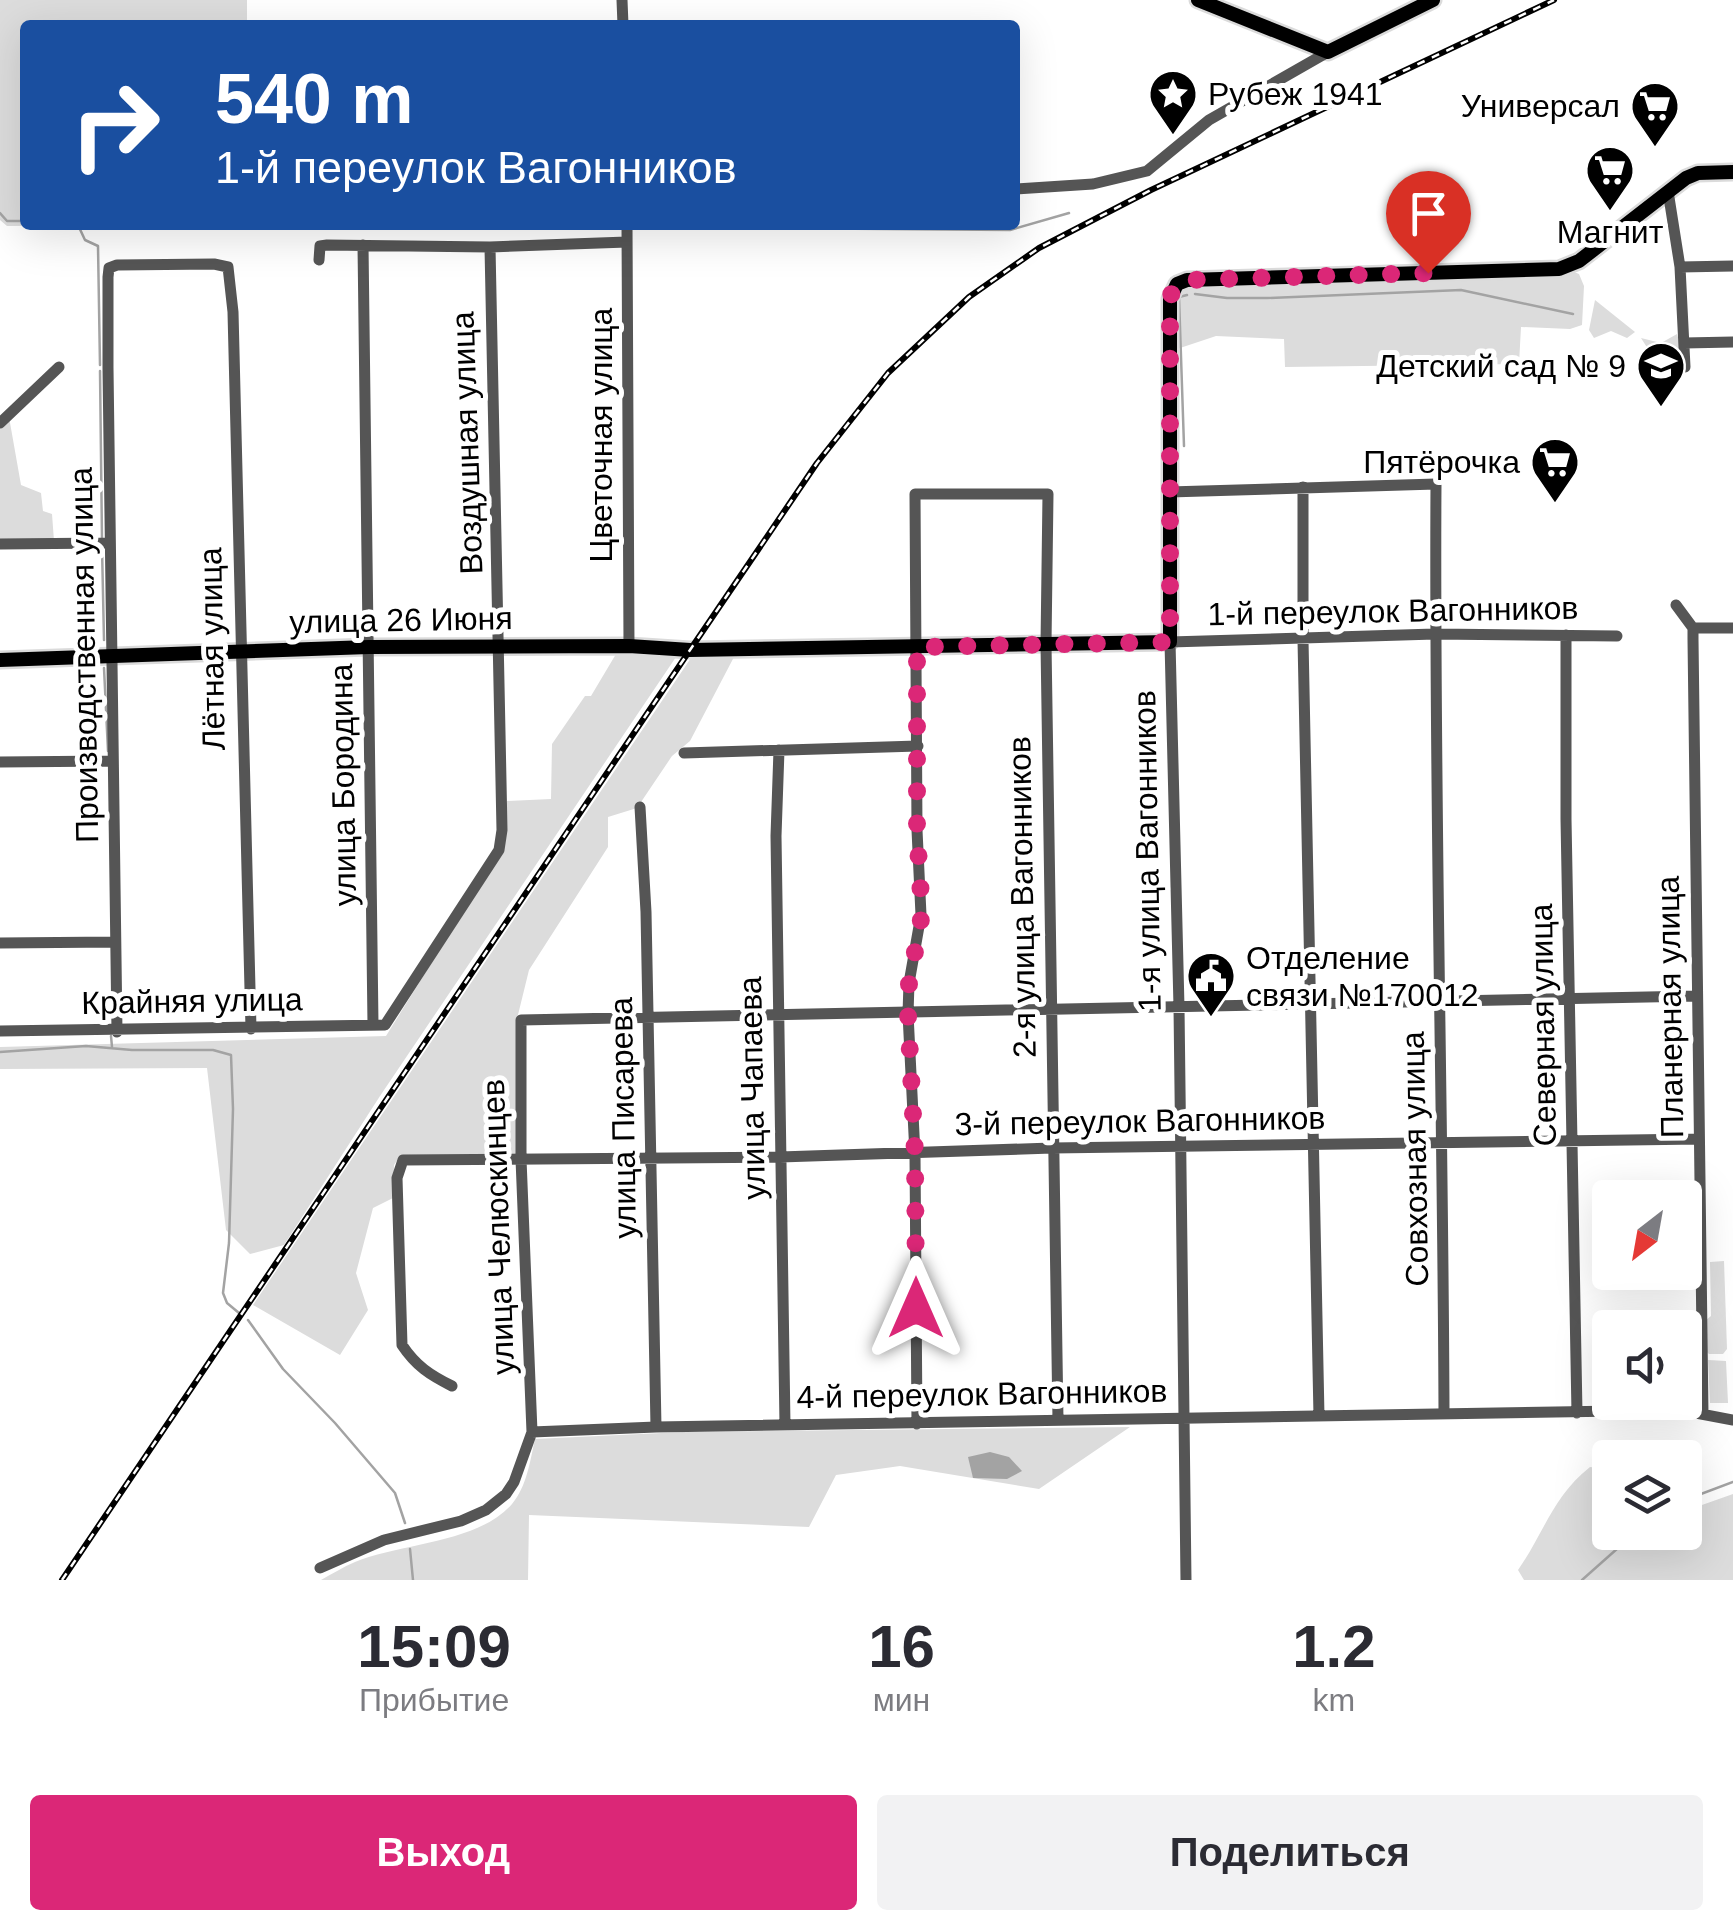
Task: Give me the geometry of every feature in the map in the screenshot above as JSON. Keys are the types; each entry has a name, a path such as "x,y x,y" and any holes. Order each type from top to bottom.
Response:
{"main road":[{"path":"1198,0 1328,52 1433,0"},
{"path":"1668,191 1698,173 1733,172"},
{"name":"1-я улица Вагонников","path":"1170,642 1170,299 1176,285 1186,280 1558,269 1579,261 1668,191"},
{"name":"1-й переулок Вагонников","path":"690,650 1170,642"},
{"name":"улица 26 Июня","path":"0,660 370,647 629,646 690,650"}],"street":[{"path":"1020,189 1093,184 1147,171 1209,120 1328,52"},
{"path":"1668,191 1680,267 1685,367"},
{"name":"Цветочная улица","path":"627,230 629,646"},
{"path":"319,260 320,246 628,242"},
{"name":"улица Бородина","path":"363,245 379,1025"},
{"name":"Воздушная улица","path":"379,1025 499,850 502,830 490,246"},
{"name":"Лётная улица","path":"108,277 109,268 116,264 214,264 228,268 233,312 250,1029"},
{"path":"1680,267 1733,266"},
{"name":"Производственная улица","path":"108,277 108,544 117,1032"},
{"path":"1684,344 1733,342"},
{"path":"0,424 58,367"},
{"name":"Совхозная улица","path":"1303,487 1436,484 1444,1413"},
{"path":"1169,492 1303,487 1319,1416"},
{"name":"2-я улица Вагонников","path":"917,647 915,494 1048,494 1046,644 1058,1420"},
{"path":"0,544 108,544"},
{"path":"1676,605 1692,628 1733,628"},
{"name":"Планерная улица","path":"1692,628 1703,1414"},
{"name":"1-й переулок Вагонников","path":"1170,642 1435,634 1617,636"},
{"name":"Северная улица","path":"1566,635 1577,1412"},
{"name":"1-я улица Вагонников","path":"1170,642 1186,1580"},
{"path":"916,1424 915,1154 908,1014 909,984 922,914 917,647"},
{"path":"684,753 918,746"},
{"name":"улица Чапаева","path":"779,750 776,836 785,1425"},
{"path":"0,762 113,761"},
{"name":"улица Писарева","path":"640,807 656,1427"},
{"path":"0,943 115,942"},
{"path":"648,1018 1696,996"},
{"name":"улица Челюскинцев","path":"532,1432 520,1020 648,1018"},
{"name":"Крайняя улица","path":"0,1031 379,1025"},
{"name":"3-й переулок Вагонников","path":"452,1386 427,1374 402,1345 397,1178 403,1160 780,1157 1052,1148 1699,1139"},
{"name":"4-й переулок Вагонников","path":"532,1432 1680,1410 1733,1420"},
{"path":"320,1568 368,1546 460,1521 497,1504 514,1482 532,1432"}],"shaded area":[{"path":"0,0 247,0 247,20 20,20 20,226 7,226 0,220"},
{"path":"1574,272 1584,286 1582,325 1570,329 1521,327 1519,364 1285,367 1284,339 1216,336 1174,350 1176,292 1192,285 1548,276"},
{"path":"1595,300 1635,332 1627,338 1611,331 1594,338 1589,330"},
{"path":"1677,334 1681,348 1665,358 1653,357 1641,338 1661,343"},
{"path":"9,417 21,485 41,493 43,511 52,514 54,541 0,541 0,425"},
{"path":"616,654 676,657 284,1245 250,1254 226,1230 207,1068 0,1069 0,1047 386,1036 503,848 507,801 551,799 552,744 585,696 591,696"},
{"path":"693,655 734,657 690,741 672,756 637,808 608,817 608,847 529,970 516,1023 519,1156 400,1156 394,1165 393,1198 373,1208 356,1273 368,1310 340,1355 253,1305"},
{"path":"1724,1261 1727,1349 1723,1354 1709,1354 1706,1320 1711,1316 1710,1262"},
{"path":"1708,1360 1726,1361 1728,1403 1710,1403"},
{"path":"1130,1427 1039,1489 900,1466 836,1475 809,1527 529,1515 528,1580 321,1580 355,1562 460,1534 497,1517 521,1489 535,1439 683,1432"},
{"path":"990,1452 1009,1457 1022,1471 1007,1479 973,1478 968,1457"},
{"path":"1592,1467 1592,1550 1702,1550 1702,1505 1733,1494 1733,1580 1524,1580 1518,1570 1577,1478"}],"waterway":[{"path":"0,213 7,221 20,221"},
{"path":"1020,227 1069,213"},
{"path":"80,230 85,240 98,246 100,365"},
{"path":"1195,294 1267,298 1461,290 1573,314"},
{"path":"1184,446 1179,297 1187,295"},
{"path":"100,371 102,539"},
{"path":"102,547 104,640"},
{"path":"104,668 108,751"},
{"path":"111,1036 112,1047"},
{"path":"0,1052 86,1046 213,1050 231,1055 229,1243 223,1293 227,1303 239,1313"},
{"path":"248,1320 283,1369 395,1493 405,1523"},
{"path":"1702,1494 1733,1482"},
{"path":"410,1549 413,1580"},
{"path":"1582,1580 1616,1550"}],"railway":[{"path":"62,1580 817,463 888,373 969,297 1039,248 1151,190 1554,0"}],"place":[{"name":"Рубеж 1941","path":"1173,136"},
{"name":"Универсал","path":"1655,148"},
{"name":"Магнит","path":"1610,212"},
{"name":"Детский сад № 9","path":"1661,408"},
{"name":"Пятёрочка","path":"1555,504"},
{"name":"Отделение связи №170012","path":"1211,1018"}],"route":[{"path":"916,1308 915,1154 908,1014 909,984 922,914 917,830 917,647 1170,642 1173,288 1186,280 1428,273"}]}
